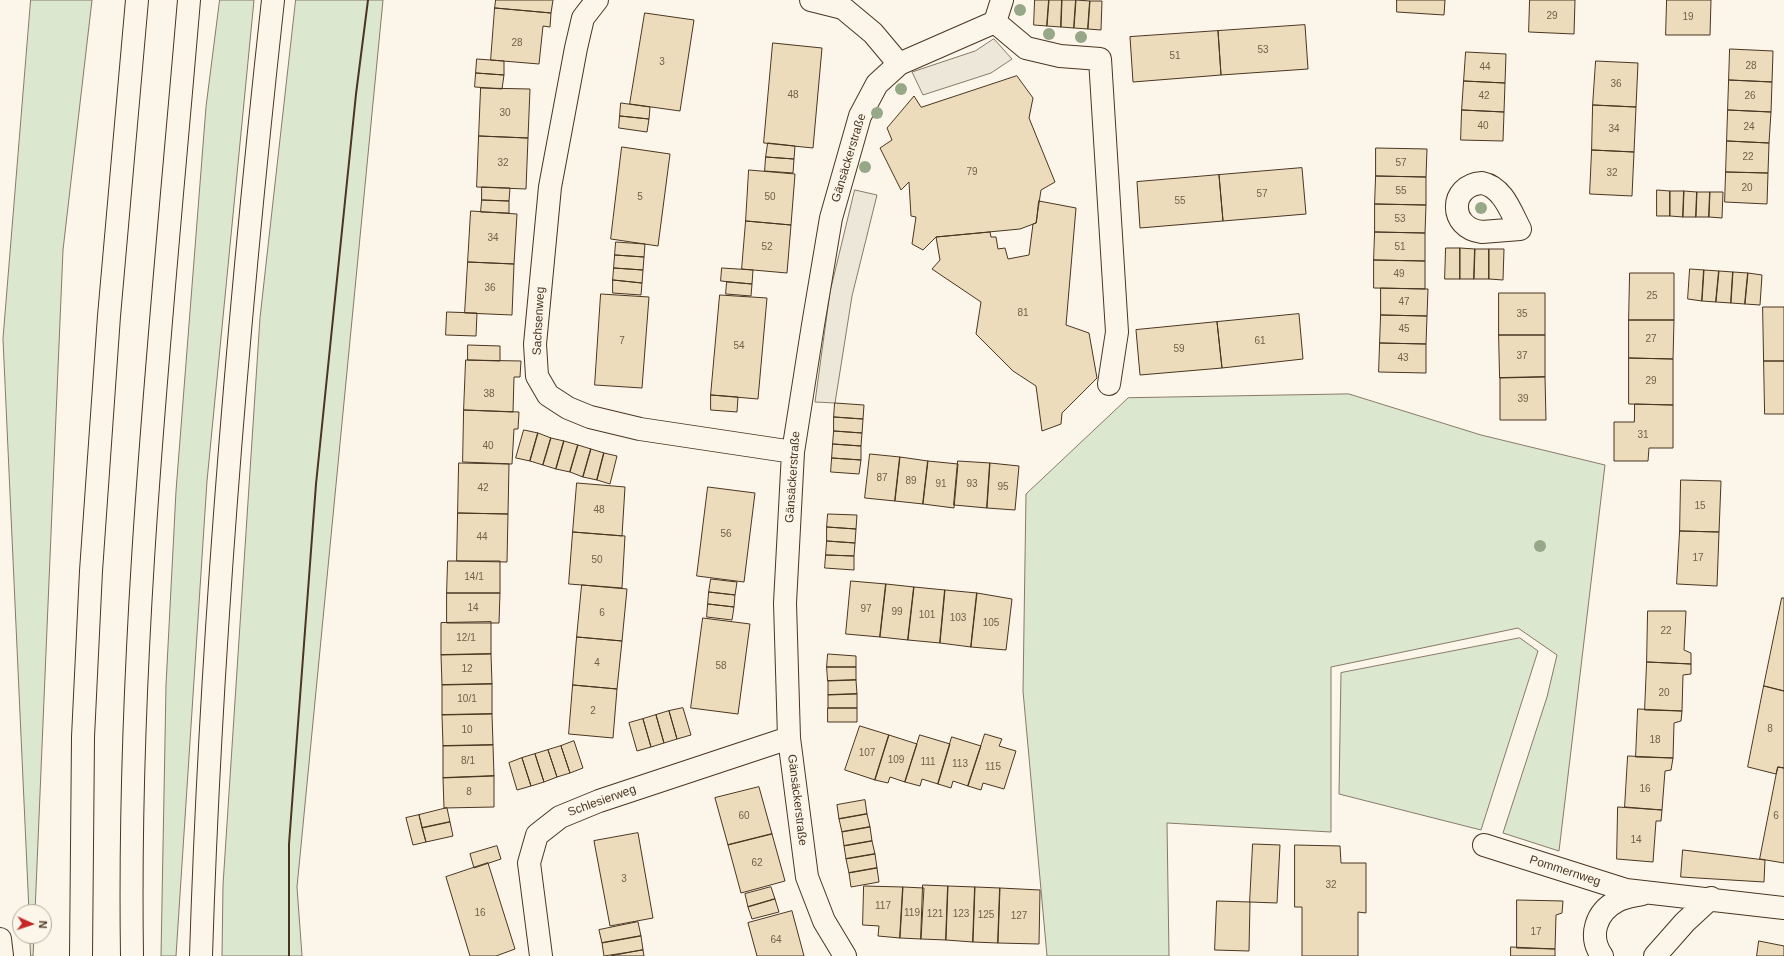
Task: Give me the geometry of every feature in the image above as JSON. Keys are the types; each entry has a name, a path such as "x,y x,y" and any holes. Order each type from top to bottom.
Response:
{"main road":[{"path":"81,956 83,737 90,578 109,316 137,0"},
{"path":"132,956 133,786 138,643 159,338 189,0"},
{"path":"201,956 205,819 226,490 256,153 272,0"},
{"name":"Sachsenweg","path":"597,0 583,18 579,33 550,187 535,344 537,376 548,394 568,408 590,417 640,429 792,452"},
{"path":"811,0 843,8 873,33 899,64"},
{"path":"1002,0 995,22 1026,48 1060,56 1100,59 1117,332 1109,384"},
{"name":"Gänsäckerstraße","path":"846,956 824,921 807,877 789,738 785,603 792,452 831,218 860,116 877,84 899,64 995,22"},
{"name":"Schlesierweg","path":"541,956 529,862 537,835 560,817 599,801 789,738"},
{"name":"Pommernweg","path":"1484,845 1626,890 1711,898 1784,908"},
{"name":"Pommernweg","path":"1602,956 1596,948 1595,933 1598,919 1606,908 1618,900 1647,892"},
{"path":"1655,956 1684,922 1711,898"},
{"path":"0,939 2,956"}],"green space":[{"path":"31,0 92,0 63,250 35,904 29,904 3,339"},
{"path":"220,0 254,0 207,481 176,956 161,956 166,685 176,491 206,107"},
{"path":"296,0 383,0 297,887 302,956 222,956 223,885 260,318"},
{"path":"1349,394 1481,435 1605,465 1559,851 1503,833 1547,697 1557,655 1518,628 1331,667 1331,832 1167,823 1169,956 1047,956 1023,691 1026,494 1128,398"},
{"path":"1520,638 1538,651 1481,830 1339,794 1341,673"},
{"path":"30,944 34,944 33,956 31,956"}],"shaded area":[{"path":"994,39 1012,59 991,73 923,95 912,72 975,51"},
{"path":"855,190 877,195 852,296 835,403 815,402 830,292"}],"building":[{"path":"496,0 553,0 551,13 495,8"},
{"path":"1035,0 1049,0 1047,26 1034,25"},
{"path":"1049,0 1062,0 1061,27 1047,26"},
{"path":"1062,0 1076,0 1074,28 1061,27"},
{"path":"1076,0 1090,1 1088,29 1074,28"},
{"path":"1397,0 1445,0 1444,15 1397,12"},
{"path":"1530,0 1575,0 1574,34 1529,32"},
{"path":"1667,0 1711,0 1710,35 1666,35"},
{"path":"1090,1 1102,1 1101,30 1088,29"},
{"path":"495,8 551,13 550,27 543,26 539,64 491,60"},
{"path":"645,13 694,20 680,111 630,104"},
{"path":"1305,25 1308,69 1221,75 1218,31"},
{"path":"1218,31 1221,75 1133,82 1130,37"},
{"path":"773,43 822,48 813,148 764,143"},
{"path":"1730,49 1773,51 1772,82 1729,80"},
{"path":"1466,52 1506,54 1505,83 1464,81"},
{"path":"477,59 504,61 504,75 476,73"},
{"path":"1596,61 1638,63 1636,107 1593,105"},
{"path":"476,73 504,75 502,89 475,87"},
{"path":"1017,76 1033,98 1029,118 1055,182 1041,190 1036,223 1020,229 936,237 923,250 912,244 916,217 911,216 909,182 901,190 880,148 892,140 887,128 914,96 921,107"},
{"path":"1729,80 1772,82 1771,112 1728,110"},
{"path":"1464,81 1505,83 1504,112 1462,110"},
{"path":"481,88 530,89 528,138 479,136"},
{"path":"621,103 650,107 649,119 620,116"},
{"path":"1593,105 1636,107 1634,152 1592,150"},
{"path":"1462,110 1504,112 1503,141 1461,140"},
{"path":"1728,110 1771,112 1769,143 1727,141"},
{"path":"620,116 649,119 647,132 619,128"},
{"path":"479,136 528,138 526,189 477,187"},
{"path":"1727,141 1769,143 1768,173 1726,172"},
{"path":"768,143 795,146 794,159 766,157"},
{"path":"622,147 670,154 658,246 611,239"},
{"path":"1376,148 1427,149 1426,177 1376,176"},
{"path":"1592,150 1634,152 1632,196 1590,194"},
{"path":"766,157 794,159 793,173 765,171"},
{"path":"1302,168 1306,214 1223,221 1219,175"},
{"path":"749,170 795,174 791,225 746,221"},
{"path":"1726,172 1768,173 1767,204 1725,202"},
{"path":"1219,175 1223,221 1140,228 1137,182"},
{"path":"1376,176 1426,177 1426,205 1375,204"},
{"path":"482,187 510,188 509,201 482,200"},
{"path":"1657,190 1670,191 1670,216 1657,216"},
{"path":"1670,191 1684,191 1683,217 1670,216"},
{"path":"1684,191 1697,192 1696,217 1683,217"},
{"path":"1697,192 1710,192 1709,217 1696,217"},
{"path":"1710,192 1723,192 1722,218 1709,217"},
{"path":"482,200 509,201 509,213 481,212"},
{"path":"1039,201 1076,208 1066,325 1089,333 1097,378 1062,413 1061,424 1042,431 1036,386 1013,371 976,334 981,302 932,269 940,260 936,237 990,232 991,237 996,237 998,249 1005,248 1008,259 1029,255 1033,224 1036,223"},
{"path":"1375,204 1426,205 1425,233 1375,232"},
{"path":"471,211 517,214 514,264 468,262"},
{"path":"746,221 791,225 787,273 742,269"},
{"path":"1375,232 1425,233 1425,261 1374,260"},
{"path":"616,242 645,244 644,257 615,255"},
{"path":"1446,248 1460,248 1460,279 1445,279"},
{"path":"1460,248 1475,249 1474,279 1460,279"},
{"path":"1475,249 1489,249 1489,279 1474,279"},
{"path":"1489,249 1504,249 1503,280 1489,279"},
{"path":"615,255 644,257 643,270 614,268"},
{"path":"1374,260 1425,261 1425,289 1374,288"},
{"path":"468,262 514,264 512,315 465,313"},
{"path":"614,268 643,270 642,283 613,280"},
{"path":"722,268 753,270 752,284 721,281"},
{"path":"1690,269 1704,270 1702,301 1688,299"},
{"path":"1704,270 1719,271 1716,302 1702,301"},
{"path":"1719,271 1733,272 1731,303 1716,302"},
{"path":"1733,272 1748,273 1745,304 1731,303"},
{"path":"1630,273 1674,273 1674,320 1629,320"},
{"path":"1748,273 1762,275 1760,305 1745,304"},
{"path":"613,280 642,283 641,295 613,293"},
{"path":"727,282 752,284 751,296 726,294"},
{"path":"1381,288 1428,289 1427,316 1381,315"},
{"path":"1499,293 1545,293 1545,335 1499,335"},
{"path":"601,294 649,297 642,388 595,385"},
{"path":"720,295 767,298 758,399 711,395"},
{"path":"1763,307 1784,307 1784,361 1764,361"},
{"path":"447,312 477,313 476,336 446,335"},
{"path":"1299,314 1303,359 1222,368 1217,322"},
{"path":"1381,315 1427,316 1426,344 1380,343"},
{"path":"1629,320 1674,320 1673,359 1629,358"},
{"path":"1217,322 1222,368 1140,375 1136,330"},
{"path":"1499,335 1545,335 1545,377 1500,378"},
{"path":"1380,343 1426,344 1426,373 1379,372"},
{"path":"468,345 500,346 500,361 468,360"},
{"path":"1629,358 1673,359 1673,405 1629,404"},
{"path":"466,360 521,361 520,377 514,377 513,412 464,410"},
{"path":"1764,361 1784,361 1784,414 1765,414"},
{"path":"1545,377 1546,420 1500,420 1500,378"},
{"path":"711,395 738,397 737,412 711,410"},
{"path":"835,403 864,405 863,419 834,417"},
{"path":"1635,404 1673,405 1673,448 1649,448 1648,461 1614,461 1614,422 1634,422"},
{"path":"464,410 519,412 518,429 514,429 512,464 463,462"},
{"path":"834,417 863,419 862,433 834,431"},
{"path":"524,430 538,433 530,461 516,458"},
{"path":"834,431 862,433 861,446 833,444"},
{"path":"538,433 551,438 543,465 530,461"},
{"path":"551,438 564,441 556,469 543,465"},
{"path":"564,441 578,445 570,472 556,469"},
{"path":"833,444 861,446 861,460 832,458"},
{"path":"578,445 591,449 583,477 570,472"},
{"path":"591,449 604,453 597,480 583,477"},
{"path":"604,453 617,456 610,484 597,480"},
{"path":"870,454 900,457 895,501 865,498"},
{"path":"900,457 928,461 923,504 895,501"},
{"path":"832,458 861,460 859,474 831,472"},
{"path":"928,461 958,464 954,508 923,504"},
{"path":"958,461 990,463 987,508 954,505"},
{"path":"459,463 509,464 508,514 458,513"},
{"path":"990,463 1019,466 1015,510 987,508"},
{"path":"1681,480 1721,481 1719,532 1680,531"},
{"path":"577,483 625,487 622,536 573,532"},
{"path":"708,487 755,493 744,582 697,576"},
{"path":"458,513 508,514 507,562 457,561"},
{"path":"828,514 857,515 856,529 827,527"},
{"path":"827,527 856,529 855,543 827,541"},
{"path":"1680,531 1719,532 1717,586 1677,584"},
{"path":"573,532 625,536 622,588 569,584"},
{"path":"827,541 855,543 854,556 826,555"},
{"path":"826,555 854,556 854,570 825,568"},
{"path":"448,561 500,561 500,593 447,593"},
{"path":"711,579 737,582 735,595 709,592"},
{"path":"851,581 886,584 880,637 846,634"},
{"path":"886,584 914,587 908,640 880,637"},
{"path":"582,585 627,589 622,641 577,637"},
{"path":"914,587 945,590 940,643 908,640"},
{"path":"945,590 977,593 971,647 940,643"},
{"path":"709,592 735,595 734,607 708,604"},
{"path":"447,593 500,593 499,623 447,623"},
{"path":"977,593 1012,599 1006,650 971,647"},
{"path":"1782,598 1784,598 1784,691 1764,686"},
{"path":"708,604 734,607 732,620 707,617"},
{"path":"1648,611 1686,611 1684,650 1691,653 1691,664 1647,662"},
{"path":"703,618 750,624 738,714 691,708"},
{"path":"491,622 491,654 441,655 441,623"},
{"path":"577,637 622,641 617,689 573,685"},
{"path":"491,654 492,684 442,685 441,655"},
{"path":"828,654 856,656 856,667 827,667"},
{"path":"1647,662 1691,664 1691,674 1683,675 1682,711 1645,710"},
{"path":"827,667 856,667 856,680 828,681"},
{"path":"856,680 857,694 828,695 828,681"},
{"path":"492,684 492,714 442,715 442,685"},
{"path":"573,685 617,689 613,738 569,734"},
{"path":"1764,686 1784,691 1784,768 1778,767 1776,774 1748,767"},
{"path":"857,694 857,708 828,708 828,695"},
{"path":"683,708 691,735 677,739 669,711"},
{"path":"828,708 857,708 857,722 828,722"},
{"path":"1638,709 1682,711 1681,721 1674,723 1673,758 1636,757"},
{"path":"669,711 677,739 664,743 656,715"},
{"path":"492,714 493,745 443,746 442,715"},
{"path":"656,715 664,743 651,747 643,719"},
{"path":"643,719 651,747 637,751 629,723"},
{"path":"860,726 889,735 875,780 845,770"},
{"path":"985,734 1002,739 999,746 1016,751 1004,789 983,783 981,790 968,786"},
{"path":"889,735 917,744 905,782 890,777 888,783 875,780"},
{"path":"920,735 950,744 938,784 922,779 920,786 905,782"},
{"path":"952,737 981,746 968,786 953,781 951,788 938,784"},
{"path":"574,741 583,768 570,773 561,746"},
{"path":"493,745 494,776 443,778 443,746"},
{"path":"561,746 570,773 557,777 548,750"},
{"path":"548,750 557,777 544,782 535,754"},
{"path":"535,754 544,782 531,786 522,758"},
{"path":"1628,756 1673,758 1671,770 1665,771 1662,810 1625,807"},
{"path":"522,758 531,786 517,790 509,763"},
{"path":"1778,767 1784,768 1784,863 1760,859"},
{"path":"494,776 494,807 444,808 443,778"},
{"path":"759,787 772,834 728,845 715,798"},
{"path":"865,800 867,814 839,819 837,805"},
{"path":"1618,807 1662,810 1661,821 1656,821 1653,862 1617,859"},
{"path":"447,808 450,822 422,828 419,815"},
{"path":"867,814 870,827 842,832 839,819"},
{"path":"419,815 426,842 413,845 406,818"},
{"path":"450,822 453,836 426,842 422,828"},
{"path":"870,827 872,841 844,846 842,832"},
{"path":"638,833 653,918 610,926 594,841"},
{"path":"772,834 785,881 741,893 728,845"},
{"path":"872,841 875,854 846,859 844,846"},
{"path":"1253,844 1280,845 1277,903 1250,902"},
{"path":"1295,845 1340,846 1341,863 1366,863 1366,913 1358,912 1358,956 1302,956 1302,907 1295,907"},
{"path":"497,846 501,859 474,868 470,854"},
{"path":"1683,850 1765,860 1764,882 1681,877"},
{"path":"875,854 877,868 849,873 846,859"},
{"path":"488,863 515,949 496,956 470,956 446,877"},
{"path":"877,868 879,882 851,887 849,873"},
{"path":"923,885 948,886 946,940 921,939"},
{"path":"864,886 903,887 900,938 878,936 879,926 863,925"},
{"path":"948,886 975,887 973,942 946,940"},
{"path":"771,887 775,899 748,907 745,894"},
{"path":"903,887 924,888 921,939 900,938"},
{"path":"975,887 1000,888 998,943 973,942"},
{"path":"1000,888 1040,890 1039,944 998,943"},
{"path":"775,899 779,912 752,919 748,907"},
{"path":"1517,900 1563,901 1562,913 1556,915 1555,949 1517,948"},
{"path":"1217,901 1250,902 1249,951 1215,950"},
{"path":"792,911 804,956 757,956 748,923"},
{"path":"638,922 641,936 602,943 599,930"},
{"path":"641,936 643,950 604,956 602,943"},
{"path":"1759,941 1784,946 1784,956 1757,956"},
{"path":"1511,947 1555,949 1555,956 1511,956"},
{"path":"643,950 644,956 611,956"}],"wall":[{"path":"289,956 289,844 316,484 356,94 368,0"}]}
